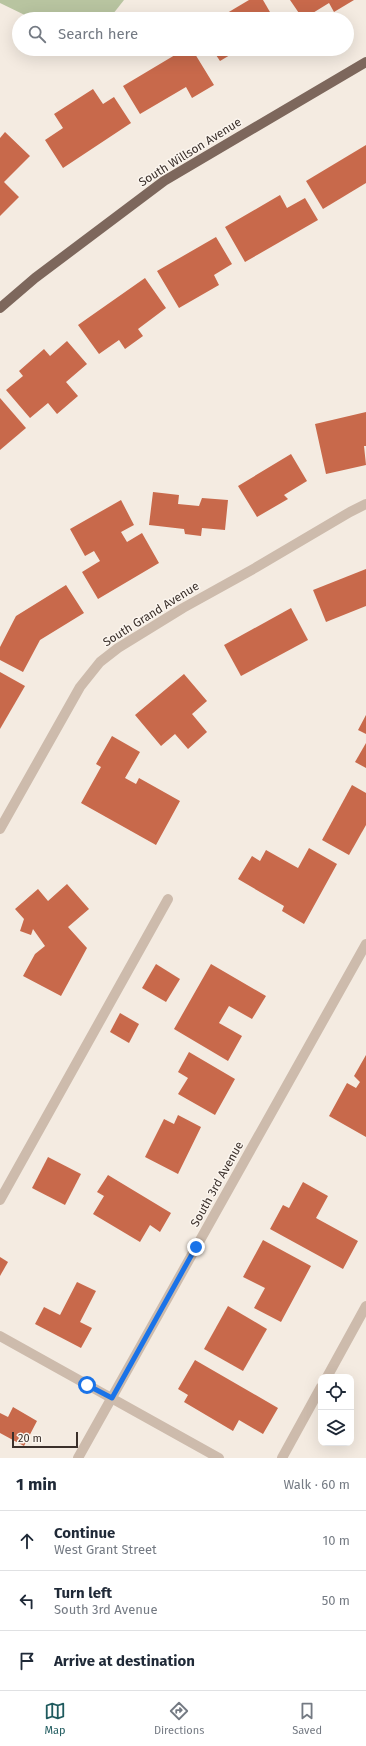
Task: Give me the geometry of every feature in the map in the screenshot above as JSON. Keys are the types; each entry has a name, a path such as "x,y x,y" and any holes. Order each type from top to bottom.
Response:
{"main road":[{"name":"South Willson Avenue","path":"0,308 35,278 164,181 366,62"}],"street":[{"name":"South Grand Avenue","path":"0,829 4,814 80,688 100,662 118,648 183,608 366,504"},
{"path":"0,1200 168,899"},
{"name":"South 3rd Avenue","path":"78,1458 366,944"},
{"path":"328,1374 366,1306"},
{"path":"0,1336 219,1458"},
{"path":"282,1458 318,1392"}],"green space":[{"path":"0,0 124,0 115,12 19,12 0,3"}],"building":[{"path":"249,0 263,0 270,12 229,12"},
{"path":"290,0 354,0 334,12 329,3 314,12 298,12"},
{"path":"173,56 196,56 214,85 192,98 186,87 140,114 123,86"},
{"path":"217,56 228,56 220,61"},
{"path":"93,89 103,104 114,97 131,123 63,168 45,140 63,128 54,114"},
{"path":"5,132 30,156 4,182 19,197 0,216 0,138"},
{"path":"366,145 366,183 323,209 306,181"},
{"path":"280,195 287,208 305,198 318,220 245,262 225,227"},
{"path":"216,237 232,264 214,275 219,285 179,308 157,271"},
{"path":"145,278 166,308 138,329 143,336 125,349 119,340 99,354 78,325"},
{"path":"67,341 87,364 66,382 78,396 57,414 48,403 30,418 6,390 23,376 19,371 44,349 50,356"},
{"path":"0,398 26,428 0,450"},
{"path":"366,412 366,446 364,446 366,465 326,474 315,424"},
{"path":"291,454 307,481 284,495 288,499 257,517 238,486"},
{"path":"153,492 179,495 178,504 199,506 202,498 228,500 225,530 202,528 201,536 185,534 184,529 149,525"},
{"path":"121,500 134,525 121,532 127,542 142,533 159,563 98,599 82,572 100,561 94,551 85,556 70,529"},
{"path":"366,569 366,606 326,622 313,590"},
{"path":"66,585 84,613 40,640 23,672 0,660 0,647 16,616"},
{"path":"291,608 308,640 241,676 224,645"},
{"path":"0,672 25,686 0,729"},
{"path":"184,674 207,701 192,714 207,732 188,749 175,734 161,746 135,715"},
{"path":"366,715 366,734 358,730"},
{"path":"112,736 140,752 125,778 136,784 139,778 180,801 156,845 81,803 101,767 96,764"},
{"path":"366,743 366,768 355,762"},
{"path":"352,785 366,793 366,825 349,855 322,840"},
{"path":"309,848 337,864 304,924 282,911 284,906 238,879 252,856 260,861 266,850 298,868"},
{"path":"67,884 89,909 68,927 87,948 61,996 23,976 35,954 45,946 33,929 31,935 20,931 24,919 15,909 38,889 48,901"},
{"path":"156,964 180,979 166,1002 142,988"},
{"path":"211,964 266,996 252,1019 229,1006 219,1023 242,1036 228,1061 174,1029"},
{"path":"120,1013 139,1024 129,1043 110,1032"},
{"path":"189,1052 235,1079 215,1115 178,1094 188,1078 178,1072"},
{"path":"366,1055 366,1137 329,1116 347,1083 356,1088 360,1082 354,1076"},
{"path":"178,1115 201,1127 178,1174 145,1157 164,1119 174,1124"},
{"path":"48,1157 81,1174 65,1205 32,1188"},
{"path":"108,1175 171,1213 160,1232 150,1225 140,1242 93,1214 104,1196 97,1192"},
{"path":"303,1182 328,1196 316,1218 358,1241 343,1269 270,1229 283,1205 289,1208"},
{"path":"263,1240 311,1266 281,1322 254,1308 265,1288 243,1277"},
{"path":"0,1257 8,1262 0,1276"},
{"path":"77,1282 96,1291 80,1322 92,1328 81,1348 35,1324 44,1307 60,1315"},
{"path":"228,1306 267,1329 243,1371 204,1349"},
{"path":"195,1360 278,1408 263,1434 239,1420 233,1431 184,1402 188,1395 178,1389"},
{"path":"13,1407 37,1421 24,1446 0,1433 0,1413 8,1417"}],"route":[{"path":"87,1385 112,1398 196,1247"}]}
